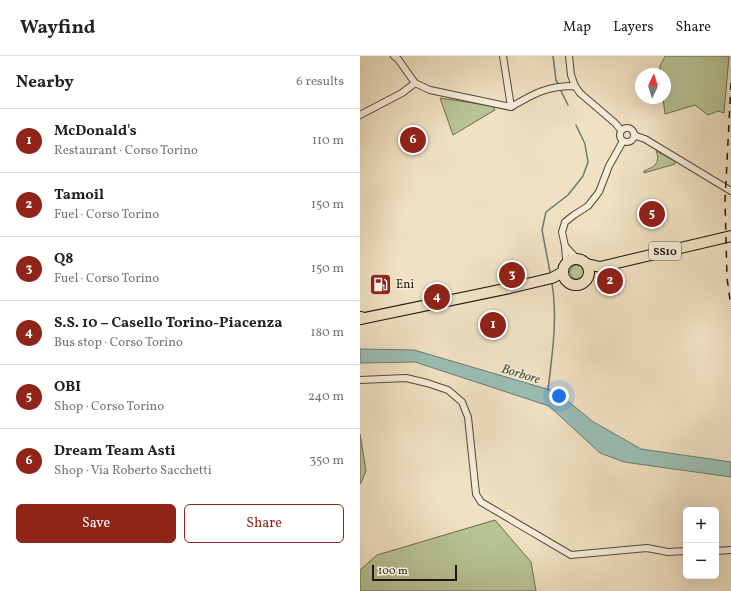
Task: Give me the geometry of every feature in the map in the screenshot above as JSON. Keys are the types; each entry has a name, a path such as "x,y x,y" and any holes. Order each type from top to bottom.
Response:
{"main road":[{"name":"SS10","path":"565,276 572,284 580,284 587,279 589,274 600,267 731,236"},
{"name":"SS10","path":"573,260 584,261 587,264 600,267"},
{"path":"360,319 565,276 564,268 573,260"},
{"path":"587,264 589,274"}],"street":[{"path":"394,56 398,59 415,83 430,90 511,107 534,93 552,88 571,86 615,123 621,130 620,137 623,141"},
{"path":"504,56 511,107"},
{"path":"569,56 571,86"},
{"path":"360,116 402,93 415,83"},
{"path":"621,130 627,127 632,129 636,136 645,138 731,191"},
{"path":"623,141 630,142 634,134"},
{"path":"573,260 562,237 565,222 574,214 588,206 599,192 609,166 623,141"},
{"path":"565,246 566,259 573,260"},
{"path":"360,380 406,378 448,390 462,402 468,417 476,494 480,502 571,555 647,548 668,552 683,551"},
{"path":"719,550 731,550"}],"green space":[{"path":"665,56 729,56 724,113 718,111 708,115 695,105 665,114 664,104 671,104 671,68 660,68"},
{"path":"440,98 493,106 495,110 453,135"},
{"path":"656,151 675,161 675,164 644,173 644,171 656,164 658,159"},
{"path":"574,265 580,265 584,269 584,275 580,279 574,279 570,275 570,269"},
{"path":"360,434 366,471 360,484"},
{"path":"495,520 531,562 536,591 360,591 360,570 377,555"}],"water":[{"path":"360,349 414,350 557,392 592,421 641,449 731,462 731,477 624,462 600,453 549,406 415,362 360,363"}],"waterway":[{"path":"553,56 556,80 559,85"},
{"path":"560,89 568,105"},
{"path":"550,272 542,230 546,212 568,195 583,176 588,162 585,144 576,125"},
{"path":"548,390 553,350 554,324 554,297 552,284"}],"railway":[{"path":"731,83 725,201 727,278 731,307"}],"place":[{"name":"Dream Team Asti","path":"413,140"},
{"name":"OBI","path":"652,214"},
{"name":"Q8","path":"512,275"},
{"name":"Tamoil","path":"610,281"},
{"name":"Eni","path":"381,284"},
{"name":"S.S. 10 – Casello Torino-Piacenza","path":"437,297"},
{"name":"McDonald's","path":"493,325"}],"water label":[{"name":"Borbore","path":"521,373"}]}
